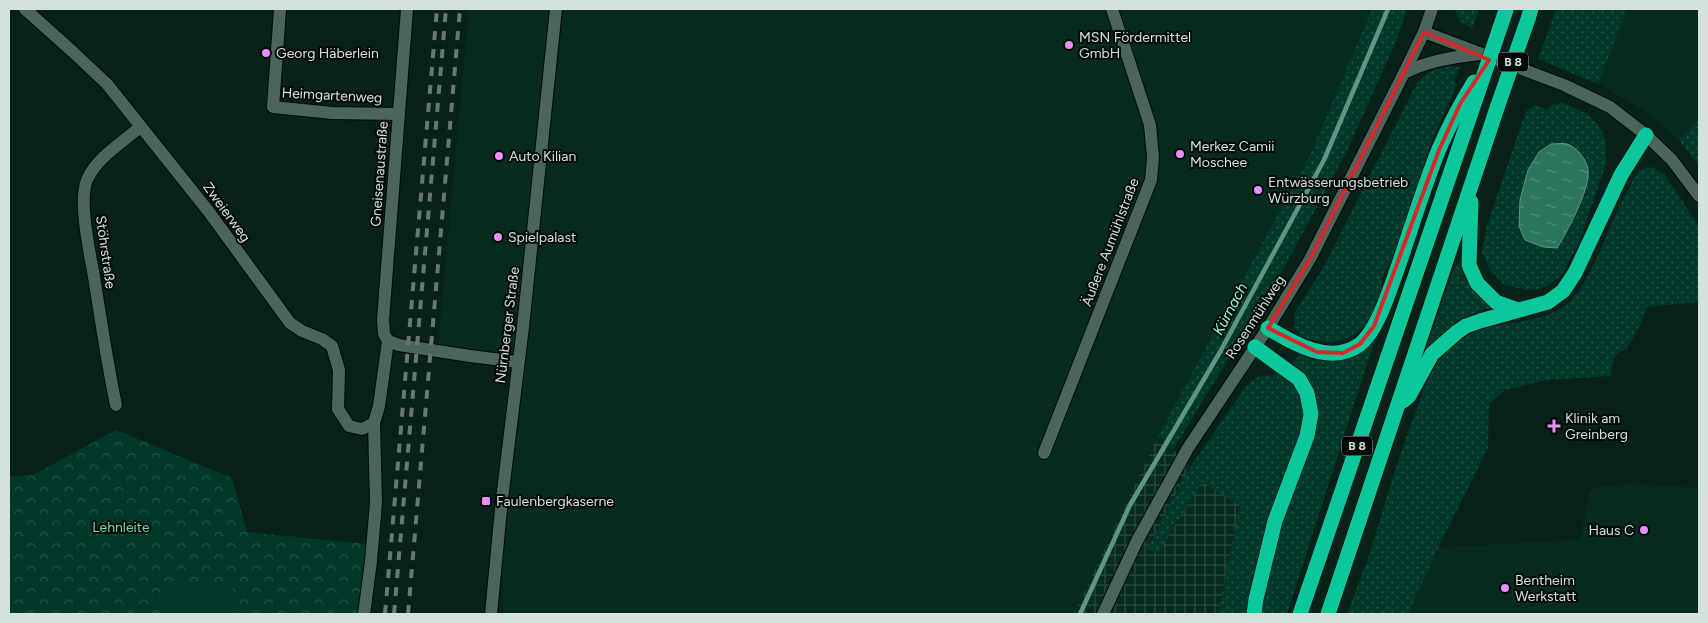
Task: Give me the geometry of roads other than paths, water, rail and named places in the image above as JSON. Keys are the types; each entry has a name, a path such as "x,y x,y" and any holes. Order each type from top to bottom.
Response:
{"highway":[{"name":"B 8","path":"1268,328 1290,342 1318,352 1343,353 1360,344 1374,326 1385,301 1439,150 1460,104 1485,57 1506,9"},
{"name":"B 8","path":"1328,614 1530,14"},
{"name":"B 8","path":"1300,614 1475,98 1485,57"},
{"name":"B 8","path":"1398,405 1409,396 1432,354 1448,338 1466,326 1518,310 1533,308 1548,302 1563,291 1575,273 1621,175 1646,135"},
{"name":"B 8","path":"1471,185 1469,265 1477,283 1496,302 1518,310"},
{"path":"1254,347 1299,379 1307,393 1311,414 1307,436 1275,521 1256,598 1254,614"}],"street":[{"name":"Zweierweg","path":"25,9 107,84 209,212 290,323 332,346 338,370 338,409 350,426 362,429 374,423"},
{"name":"Heimgartenweg","path":"280,9 273,107 332,112 398,114"},
{"name":"Gneisenaustraße","path":"364,614 376,503 374,423 379,406 388,341 384,334 383,320 407,9"},
{"name":"Nürnberger Straße","path":"491,614 556,9"},
{"name":"Äußere Aumühlstraße","path":"1044,452 1151,180 1153,157 1150,125 1112,9"},
{"name":"Rosenmühlweg","path":"1103,614 1137,541 1179,463 1268,328 1310,259 1404,73 1424,32 1432,9"},
{"path":"1424,32 1485,57 1564,85 1610,107 1646,135 1672,160 1699,196"},
{"path":"1404,73 1422,64 1446,58 1485,57"},
{"name":"Stöhrstraße","path":"116,405 109,374 83,193 87,179 100,161 140,126"},
{"path":"388,341 399,345 518,362"}],"water":[{"path":"1551,144 1567,144 1574,148 1584,158 1588,170 1586,188 1582,199 1572,222 1557,248 1543,247 1525,240 1519,226 1520,200 1528,170 1539,152"}],"waterway":[{"name":"Kürnach","path":"1080,614 1130,505 1220,352 1324,160 1388,9"}],"railway":[{"path":"385,614 437,9"},
{"path":"394,614 446,9"},
{"path":"408,614 460,9"}],"place":[{"name":"MSN Fördermittel GmbH","path":"1069,45"},
{"name":"Georg Häberlein","path":"266,53"},
{"name":"Merkez Camii Moschee","path":"1180,154"},
{"name":"Auto Kilian","path":"499,156"},
{"name":"Entwässerungsbetrieb Würzburg","path":"1258,190"},
{"name":"Spielpalast","path":"498,237"},
{"name":"Klinik am Greinberg","path":"1554,426"},
{"name":"Faulenbergkaserne","path":"486,501"},
{"name":"Haus C","path":"1644,530"},
{"name":"Bentheim Werkstatt","path":"1505,588"}],"park label":[{"name":"Lehnleite","path":"121,527"}]}
